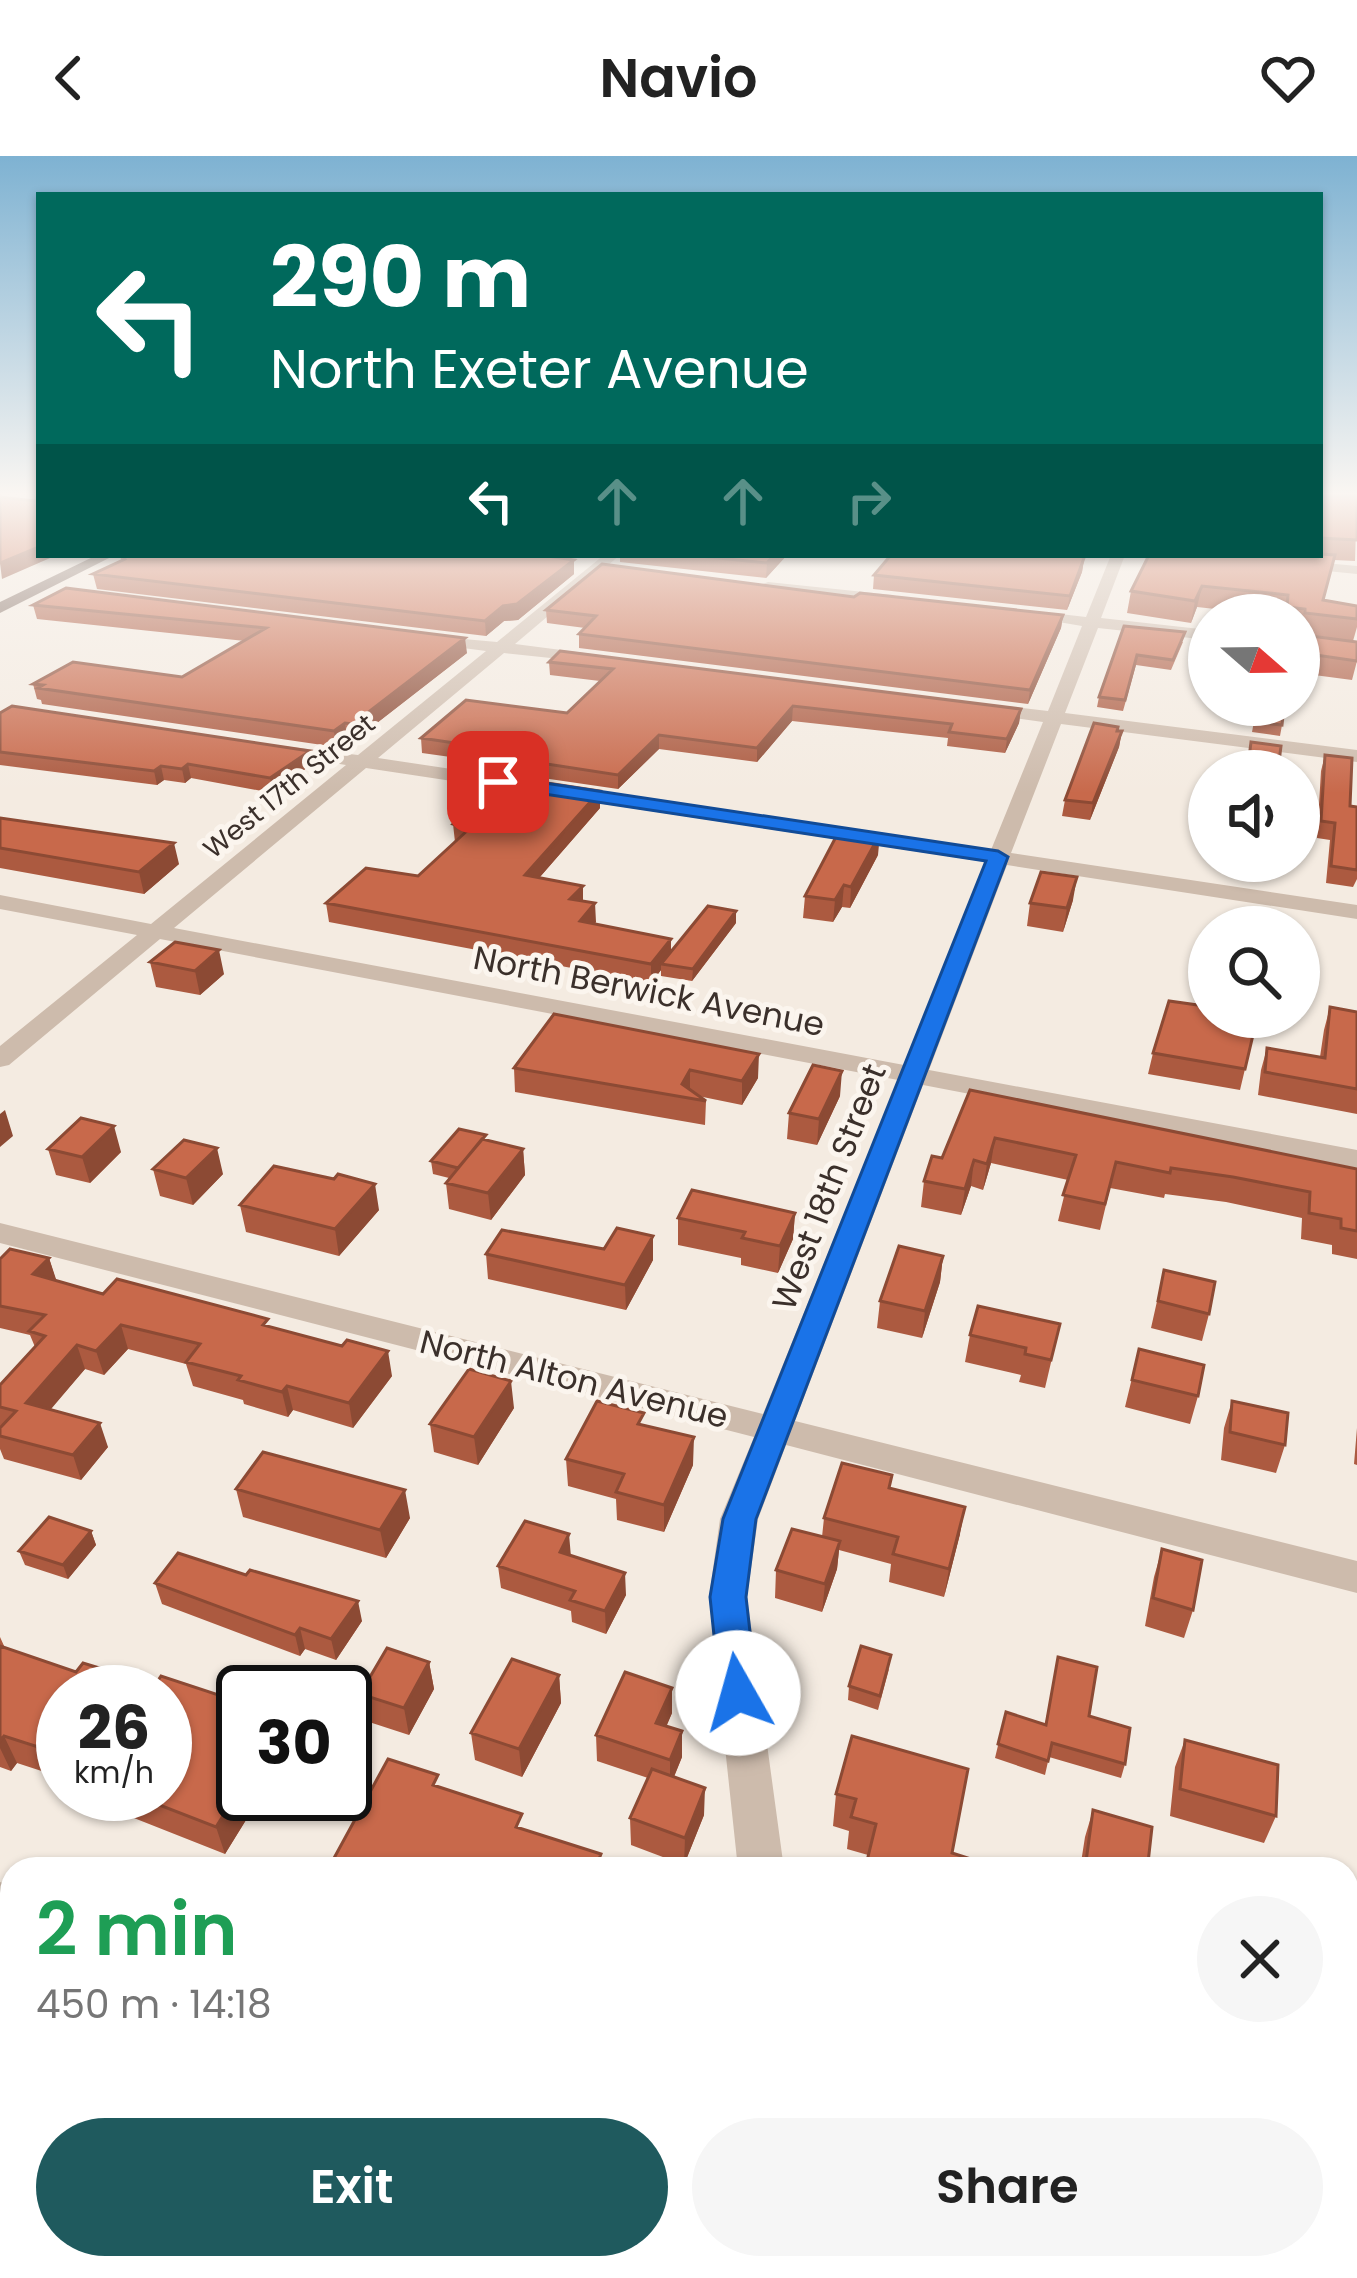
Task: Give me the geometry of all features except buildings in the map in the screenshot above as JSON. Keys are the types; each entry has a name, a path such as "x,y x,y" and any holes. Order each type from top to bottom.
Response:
{"street":[{"name":"West 17th Street","path":"0,1059 569,595"},
{"path":"840,595 904,602"},
{"name":"West 18th Street","path":"760,1857 728,1597 740,1519 1102,595"},
{"path":"998,612 1188,633"},
{"path":"410,636 615,662"},
{"path":"961,706 1357,756"},
{"path":"250,744 1357,911"},
{"name":"North Berwick Avenue","path":"0,902 1357,1159"},
{"name":"North Alton Avenue","path":"0,1233 1357,1576"}],"route":[{"path":"498,782 998,857 740,1519 728,1597 738,1693"}]}
